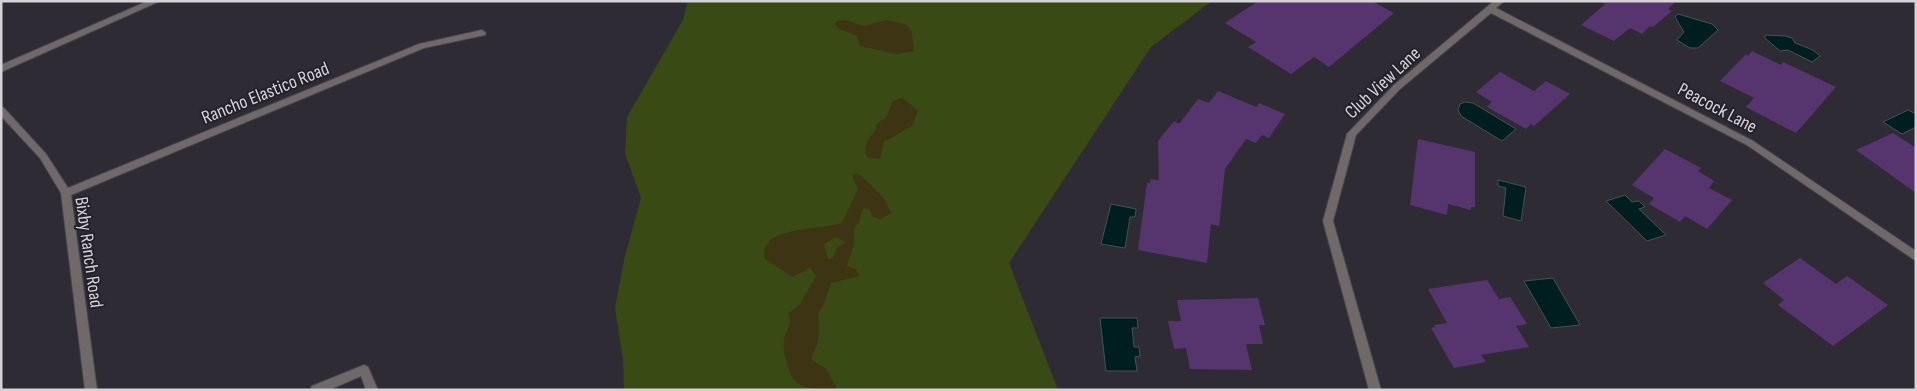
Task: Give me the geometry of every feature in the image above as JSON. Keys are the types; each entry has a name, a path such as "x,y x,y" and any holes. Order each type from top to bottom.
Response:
{"street":[{"path":"1,70 156,1"},
{"name":"Club View Lane","path":"1375,390 1328,221 1352,134 1397,87 1500,1"},
{"name":"Peacock Lane","path":"1491,9 1750,143 1916,257"},
{"name":"Rancho Elastico Road","path":"66,193 422,46 482,33"},
{"name":"Bixby Ranch Road","path":"1,110 42,156 66,193 92,390"},
{"path":"316,390 364,370 372,390"}],"green space":[{"path":"688,1 1212,1 1151,47 1009,263 1058,390 624,390 623,360 615,308 625,256 641,198 625,153 627,117 683,20"}],"sand":[{"path":"846,20 863,26 887,20 907,25 912,32 914,51 897,54 860,46 857,36 839,29 835,24 836,21"},
{"path":"903,98 918,111 912,126 884,142 880,159 868,158 865,151 869,140 876,130 876,124 886,118 892,102"},
{"path":"856,173 868,182 885,200 892,213 880,219 873,217 870,210 866,208 862,210 859,222 854,229 854,244 847,266 856,269 860,276 831,283 823,306 818,313 819,338 812,360 826,369 838,390 807,388 795,381 791,375 784,354 784,344 789,324 788,314 800,304 816,276 810,268 792,277 765,259 764,249 773,238 783,234 842,223 858,189 852,176","holes":["837,237 845,243 837,247 833,258 828,259 824,244"]}],"shaded area":[{"path":"1678,14 1712,24 1718,30 1698,48 1690,48 1677,40 1684,32 1675,17"},
{"path":"1765,35 1792,38 1795,43 1813,50 1820,56 1812,62 1788,50 1780,51 1765,38"},
{"path":"1465,102 1473,103 1516,129 1502,141 1461,116 1458,110 1460,104"},
{"path":"1908,110 1916,114 1916,127 1902,134 1883,122"},
{"path":"1498,180 1526,187 1521,221 1503,216 1506,188 1498,186"},
{"path":"1625,195 1632,202 1639,201 1645,207 1639,209 1666,235 1647,241 1606,201"},
{"path":"1111,204 1136,209 1135,217 1130,217 1125,248 1101,244"},
{"path":"1553,278 1580,325 1551,328 1524,281"},
{"path":"1100,318 1137,318 1138,328 1132,328 1134,347 1139,347 1140,356 1135,357 1137,371 1106,371"}],"building":[{"path":"1258,1 1372,1 1394,13 1329,67 1314,57 1291,74 1248,47 1256,42 1225,23"},
{"path":"1599,1 1676,1 1668,9 1672,11 1653,27 1650,26 1642,34 1630,28 1614,41 1581,25 1605,4"},
{"path":"1752,51 1781,65 1783,62 1836,87 1796,133 1746,107 1754,98 1720,81 1746,54 1748,56"},
{"path":"1500,72 1534,91 1546,81 1570,94 1534,126 1531,124 1526,129 1487,107 1492,102 1476,92"},
{"path":"1218,91 1254,106 1257,107 1259,103 1285,114 1269,138 1262,135 1256,143 1246,139 1225,169 1219,226 1211,224 1207,263 1138,250 1147,183 1150,183 1151,179 1159,180 1158,141 1174,121 1179,124 1198,99 1209,103"},
{"path":"1893,133 1916,148 1916,193 1856,150"},
{"path":"1418,139 1475,152 1475,207 1471,207 1471,210 1448,204 1447,215 1410,205"},
{"path":"1665,149 1701,168 1698,171 1714,181 1709,188 1732,200 1707,229 1685,216 1680,222 1649,204 1654,198 1632,185"},
{"path":"1800,258 1836,284 1847,276 1888,305 1833,346 1778,305 1784,300 1763,283"},
{"path":"1487,280 1499,299 1510,297 1527,324 1516,326 1529,347 1481,355 1486,362 1454,368 1431,328 1435,327 1434,325 1447,323 1428,289"},
{"path":"1258,298 1265,325 1259,325 1263,344 1246,344 1252,370 1190,369 1186,348 1174,349 1168,321 1181,321 1177,300"}]}
